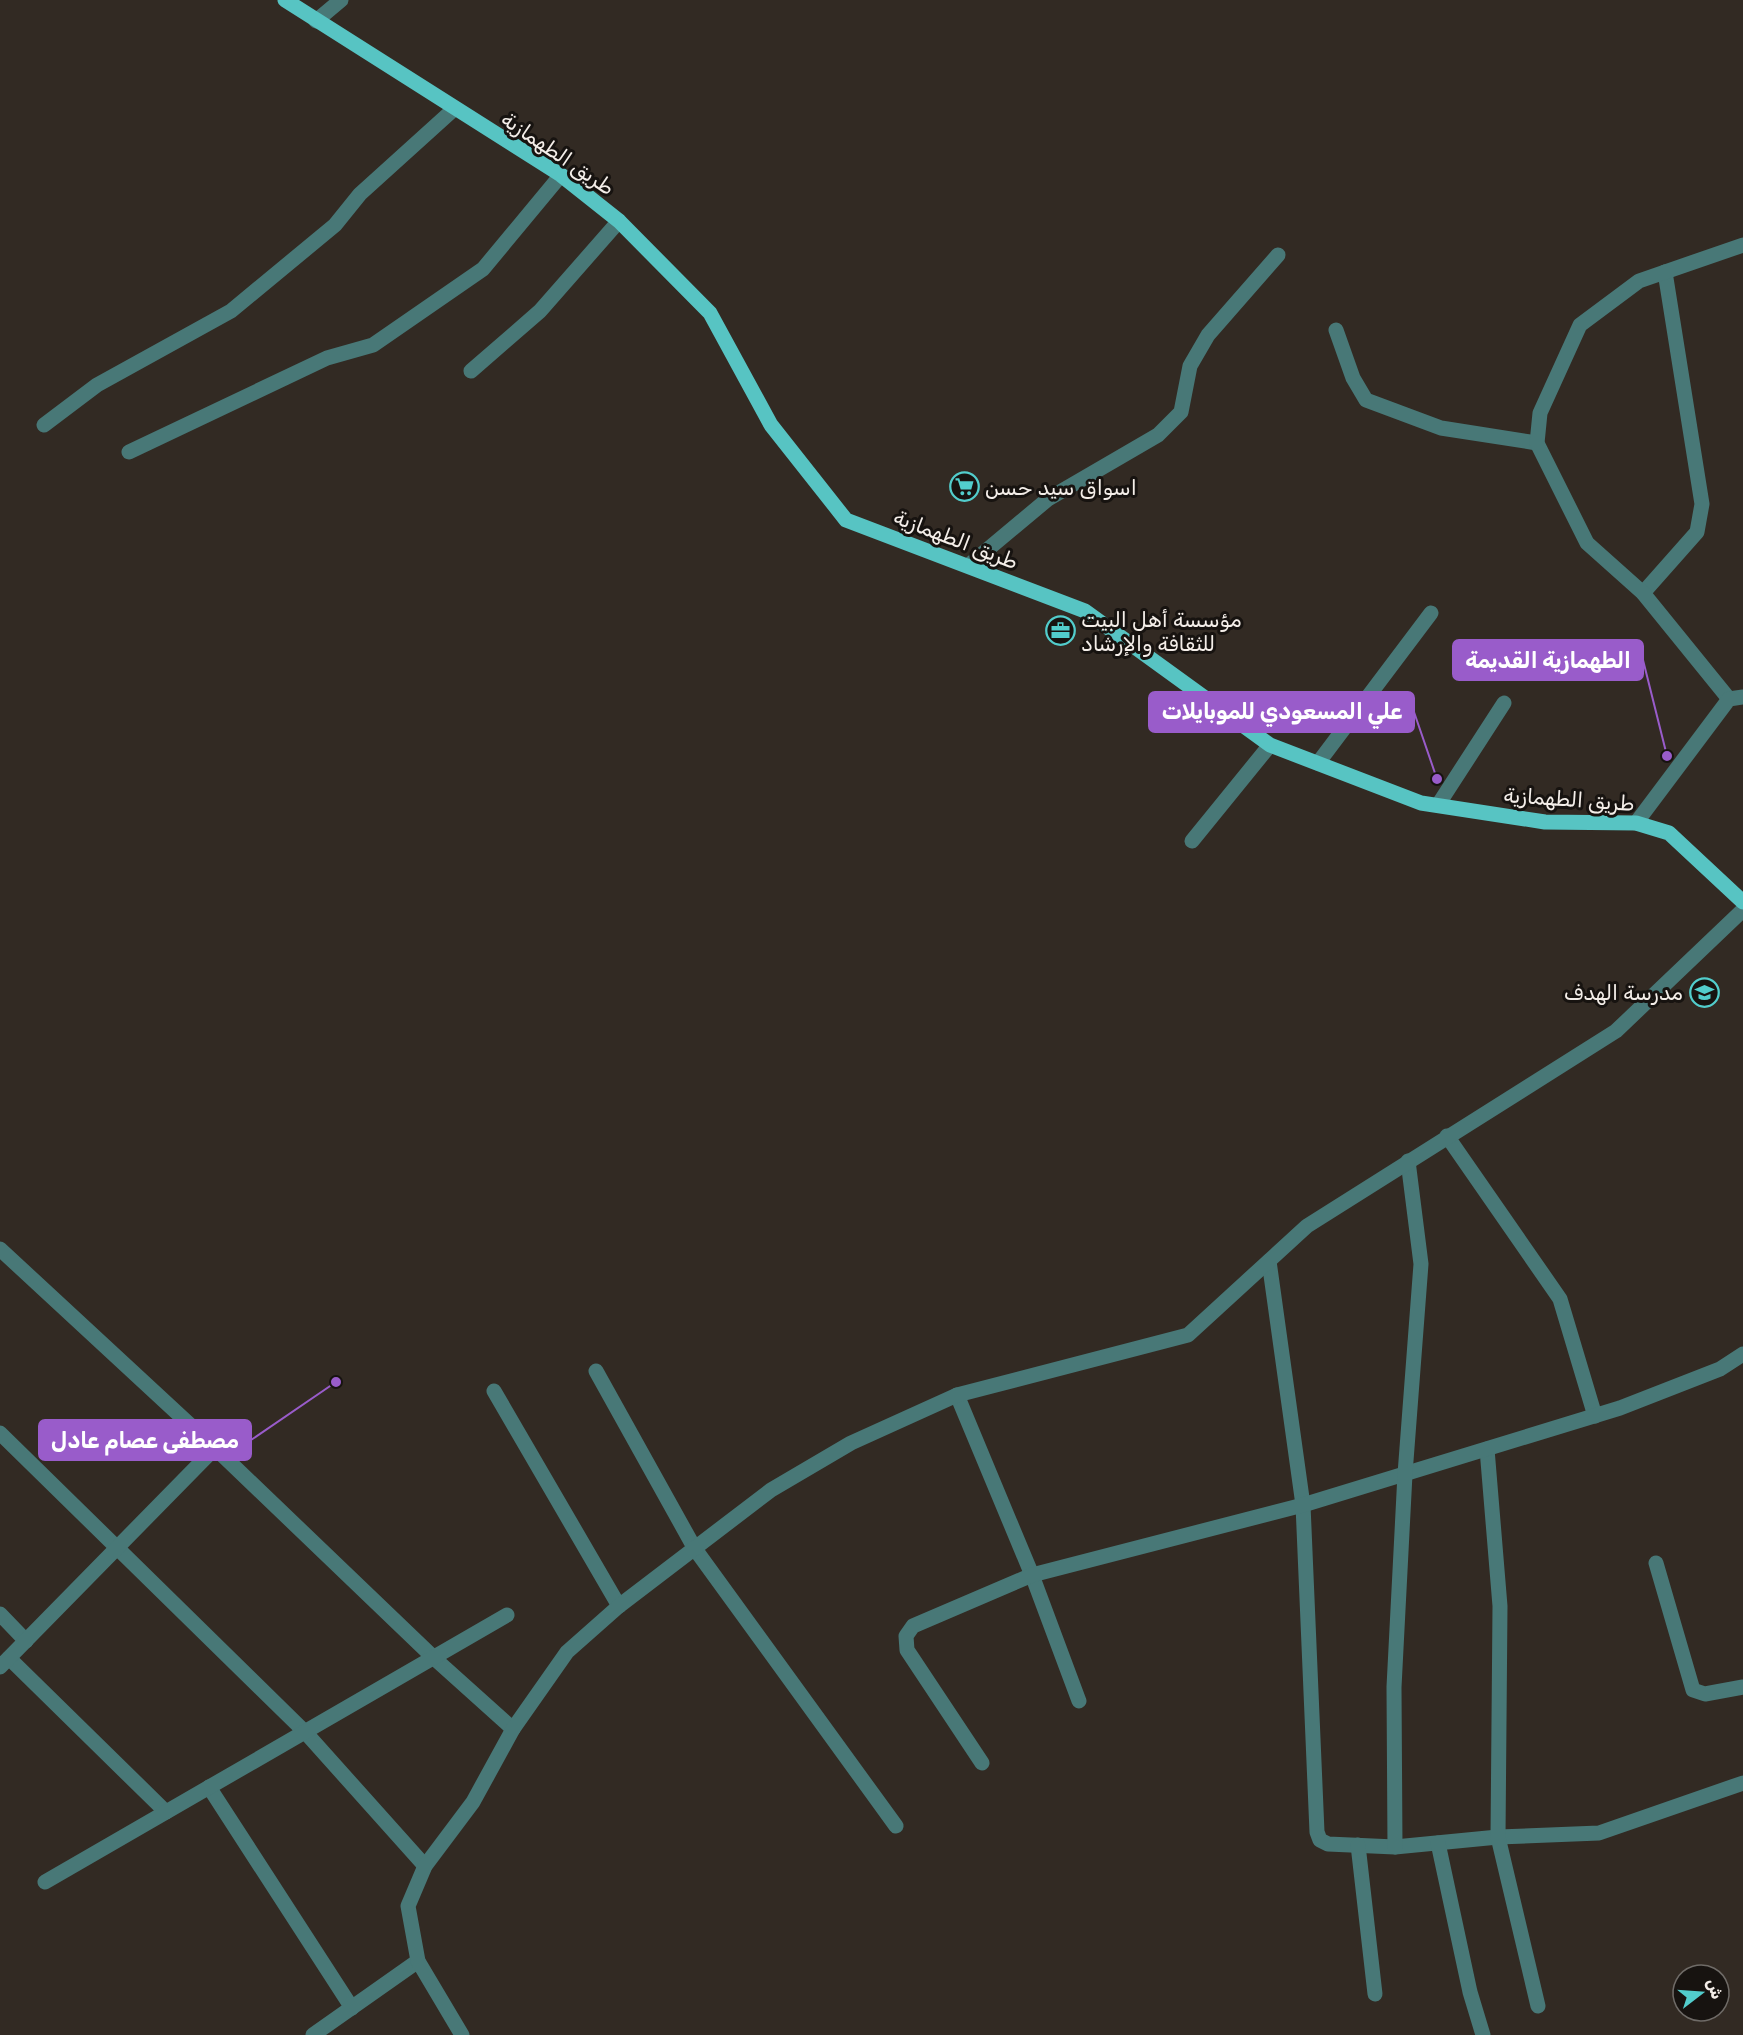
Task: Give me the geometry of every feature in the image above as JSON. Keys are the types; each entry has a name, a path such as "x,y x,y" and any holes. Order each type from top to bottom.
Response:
{"main road":[{"name":"طريق الطهمازية","path":"285,0 561,175 619,221 710,313 771,425 846,520 1085,611 1270,745 1421,803 1545,822 1636,823 1669,833 1743,902"}],"street":[{"path":"316,21 341,0"},
{"path":"44,424 97,386 231,311 335,225 360,194 454,109"},
{"path":"129,452 327,358 372,345 483,269 561,175"},
{"path":"471,371 540,311 619,221"},
{"path":"1636,823 1736,698 1643,593 1587,543 1537,443 1540,413 1580,325 1639,281 1743,245"},
{"path":"969,565 1048,499 1158,435 1181,412 1190,366 1208,335 1278,255"},
{"path":"1643,593 1697,532 1702,504 1665,272"},
{"path":"1336,330 1353,378 1366,400 1441,428 1537,443"},
{"path":"1318,763 1431,613"},
{"path":"1438,805 1504,703"},
{"path":"1192,841 1270,745"},
{"path":"462,2035 417,1961 408,1906 425,1866 473,1802 513,1729 567,1652 619,1606 771,1490 841,1449 957,1395 1188,1335 1307,1226 1616,1031 1743,910"},
{"path":"1447,1136 1560,1299 1595,1416"},
{"path":"1395,1847 1394,1687 1405,1474 1421,1264 1408,1161"},
{"path":"0,1249 215,1448 434,1658 513,1729"},
{"path":"1269,1261 1303,1505 1317,1832 1320,1840 1328,1844 1395,1847 1498,1837 1599,1833 1743,1783"},
{"path":"982,1762 907,1650 906,1636 913,1626 1032,1575 1303,1505 1595,1416 1720,1369 1743,1354"},
{"path":"597,1371 695,1548 896,1826"},
{"path":"494,1391 619,1606"},
{"path":"957,1395 1032,1575 1079,1701"},
{"path":"0,1433 306,1733 425,1866"},
{"path":"166,1812 5,1663 215,1448"},
{"path":"1487,1449 1500,1606 1498,1837 1538,2006"},
{"path":"1656,1563 1693,1690 1705,1694 1743,1687"},
{"path":"0,1614 26,1641"},
{"path":"45,1882 507,1615"},
{"path":"209,1787 352,2008"},
{"path":"1438,1843 1470,1992 1483,2035"},
{"path":"1358,1845 1375,1994"},
{"path":"313,2035 417,1961"}],"place":[{"name":"اسواق سيد حسن","path":"964,487"},
{"name":"مؤسسة أهل البيت للثقافة والإرشاد","path":"1060,631"},
{"name":"الطهمازية القديمة","path":"1667,756"},
{"name":"علي المسعودي للموبايلات","path":"1437,779"},
{"name":"مدرسة الهدف","path":"1704,992"},
{"name":"مصطفى عصام عادل","path":"336,1382"}]}
